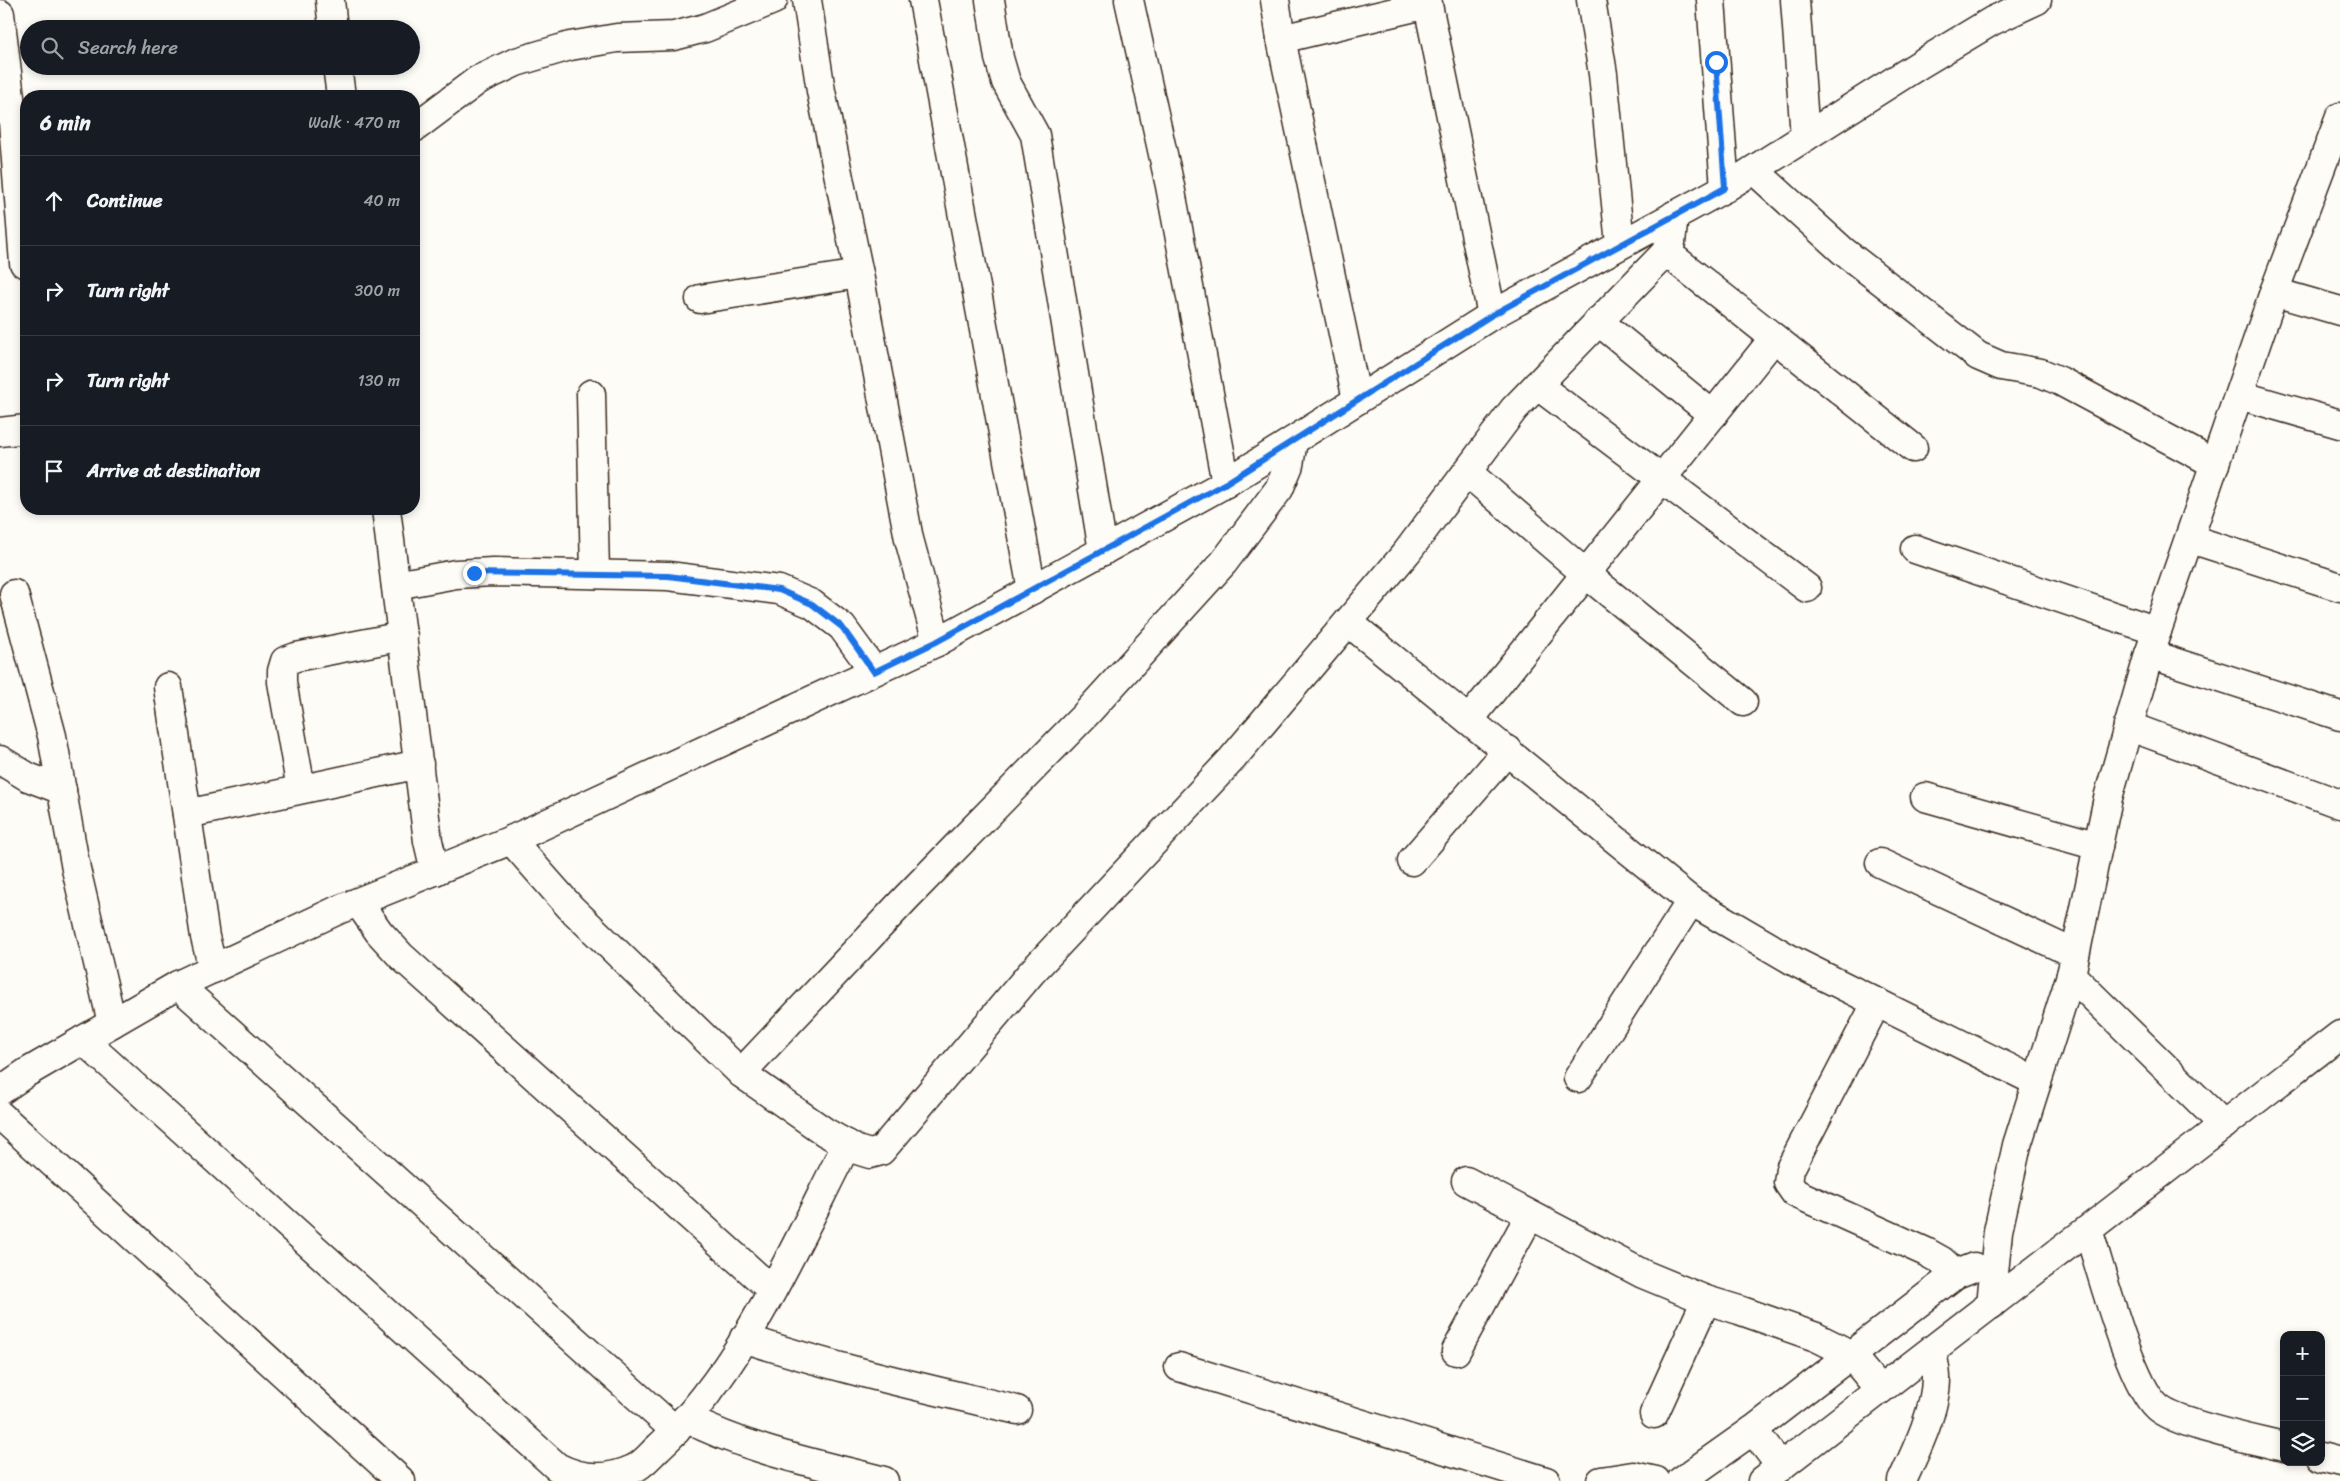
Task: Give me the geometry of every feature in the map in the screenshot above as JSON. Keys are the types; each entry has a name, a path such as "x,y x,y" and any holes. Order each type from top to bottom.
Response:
{"street":[{"path":"330,0 332,20"},
{"path":"420,124 478,80 516,62 570,46 617,38 674,36 697,30 773,0"},
{"path":"808,0 821,91 859,274 909,539 936,642"},
{"path":"923,0 1032,590"},
{"path":"990,0 999,58 1006,82 1035,135 1104,551"},
{"path":"1129,0 1170,186 1226,483"},
{"path":"1275,0 1281,39 1357,400"},
{"path":"1591,0 1603,74 1620,244"},
{"path":"1711,0 1725,188"},
{"path":"1795,0 1805,137"},
{"path":"0,1091 26,1073 178,985 358,902 511,840 936,642 1226,483 1492,315 1755,171 1805,137 1992,21 2037,0"},
{"path":"1281,39 1428,2 1492,315"},
{"path":"0,14 13,122 17,264"},
{"path":"338,75 340,90"},
{"path":"1991,1305 1998,1231 2017,1145 2073,964 2108,798 2128,726 2153,643 2274,292 2340,117"},
{"path":"1755,171 1843,251 1978,356 2000,366 2041,373 2060,381 2215,464"},
{"path":"511,840 570,907 741,1073 825,1132 870,1154 882,1151 1031,973 1232,759 1407,552 1496,432 1537,385 1666,252 1670,243 1674,215"},
{"path":"1666,252 1913,448"},
{"path":"700,299 859,274"},
{"path":"2274,292 2340,311"},
{"path":"1598,321 1713,415"},
{"path":"1469,720 1774,338"},
{"path":"1537,385 1807,588"},
{"path":"592,394 595,574"},
{"path":"2239,395 2340,424"},
{"path":"0,432 20,430"},
{"path":"741,1073 906,898 1085,715 1224,562 1279,489 1289,465 1293,441"},
{"path":"1467,472 1586,574 1743,702"},
{"path":"387,515 428,841 435,871"},
{"path":"2190,540 2340,587"},
{"path":"1915,549 2340,716"},
{"path":"396,585 456,574 493,572 668,576 779,590 812,604 842,627 874,672"},
{"path":"14,594 52,736 76,869 112,1023"},
{"path":"1348,622 1508,750 1691,901 1797,963 2037,1082"},
{"path":"301,789 282,682 282,671 286,661 296,656 403,636"},
{"path":"168,687 205,937 213,969"},
{"path":"2128,726 2340,804"},
{"path":"1412,861 1508,750"},
{"path":"0,760 28,777 62,790"},
{"path":"187,814 419,764"},
{"path":"1925,797 2098,846"},
{"path":"1880,863 2073,964 2224,1125"},
{"path":"1578,1078 1691,901"},
{"path":"358,902 378,932 401,956 772,1290"},
{"path":"178,985 681,1425 710,1431 756,1446 884,1481"},
{"path":"1877,1002 1790,1169 1788,1183 1795,1193 1926,1252 1942,1261 1956,1274"},
{"path":"1753,1430 1771,1474 2340,1035"},
{"path":"83,1040 557,1467 573,1478 598,1479 617,1476 635,1468 681,1425 728,1366 772,1290 847,1144"},
{"path":"0,1115 401,1481"},
{"path":"1466,1181 1643,1274 1706,1300 1816,1337 1848,1356 1880,1390"},
{"path":"1456,1350 1530,1215"},
{"path":"2088,1230 2129,1356 2144,1391 2157,1408 2178,1419 2280,1446"},
{"path":"1681,1481 1753,1430 1956,1274 1995,1258"},
{"path":"1654,1414 1706,1300"},
{"path":"744,1338 834,1365 1017,1410"},
{"path":"1902,1481 1934,1398 1936,1376 1932,1350"},
{"path":"1179,1367 1546,1481"},
{"path":"2325,1458 2340,1462"},
{"path":"1601,1481 1633,1476 1656,1481"}],"route":[{"path":"474,573 668,576 779,590 812,604 842,627 874,672 936,642 1226,483 1492,315 1725,188 1716,62"}]}
